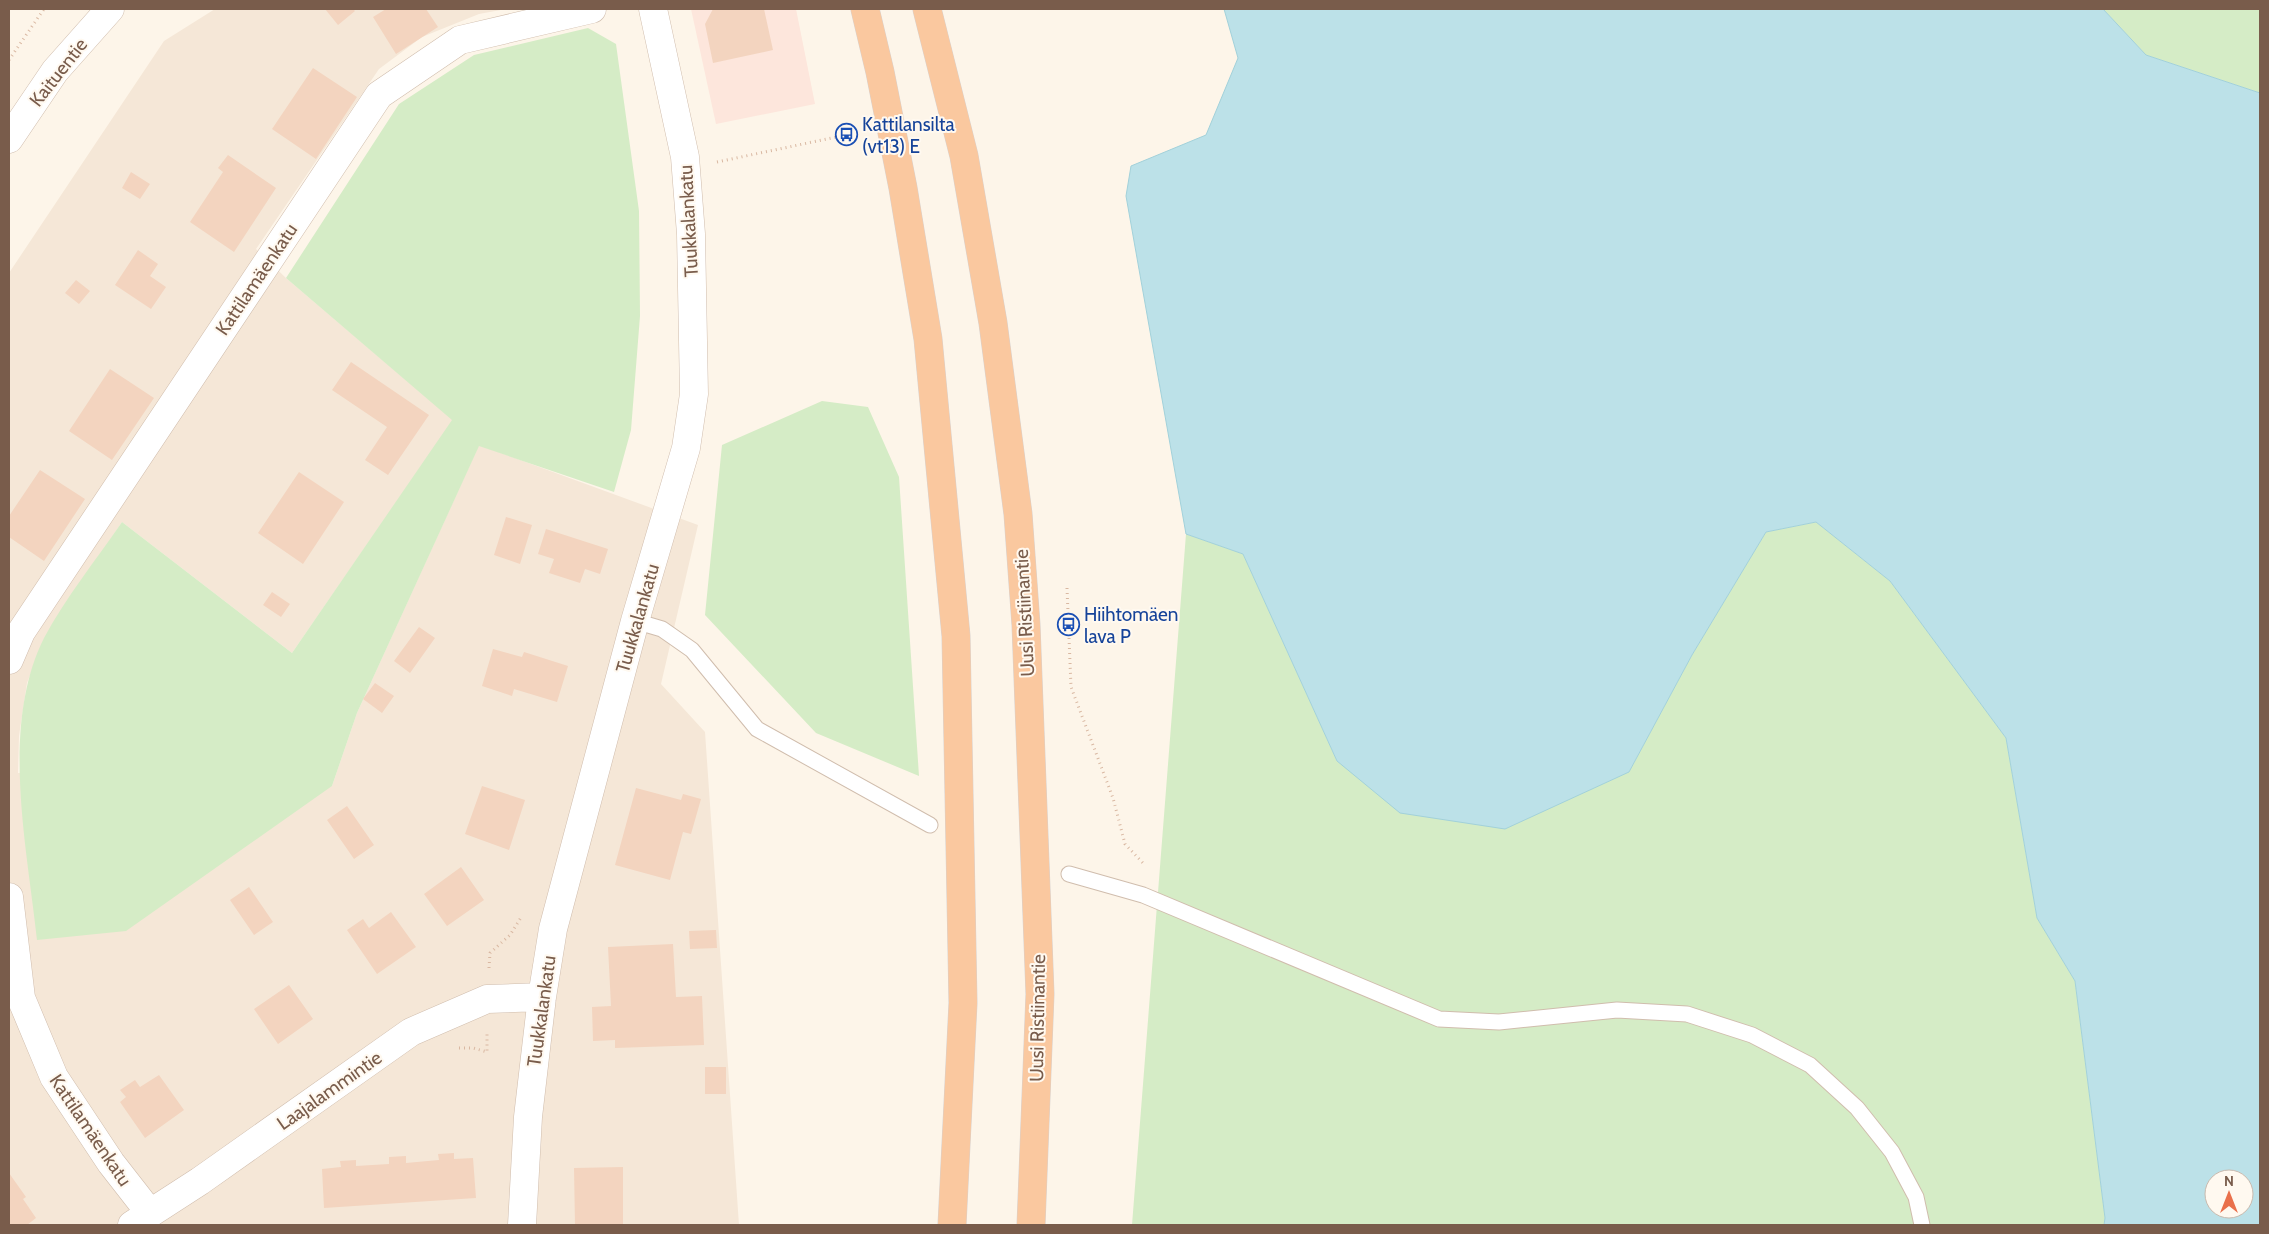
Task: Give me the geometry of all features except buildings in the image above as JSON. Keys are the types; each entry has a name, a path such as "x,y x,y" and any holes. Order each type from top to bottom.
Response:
{"highway":[{"path":"865,9 880,72 901,178 928,338 956,636 963,1003 952,1225"},
{"name":"Uusi Ristiinantie","path":"927,9 964,156 993,323 1018,514 1026,625 1040,994 1030,1225"}],"street":[{"name":"Kaituentie","path":"9,139 55,71 110,9"},
{"name":"Kattilamäenkatu","path":"9,660 21,632 379,95 460,40 592,9"},
{"name":"Tuukkalankatu","path":"522,1225 528,1118 542,997 553,929 635,621 686,448 694,394 691,234 685,157 653,9"},
{"name":"Kattilamäenkatu","path":"9,897 21,998 54,1078 110,1163 141,1219"},
{"name":"Laajalammintie","path":"141,1219 200,1182 412,1032 487,999 542,997"}],"lane":[{"path":"635,621 662,629 692,650 757,729 930,825"},
{"path":"1069,874 1143,895 1439,1019 1499,1022 1627,1010 1687,1014 1752,1035 1810,1065 1857,1108 1892,1152 1916,1197 1922,1225"}],"path":[{"path":"9,60 44,9"},
{"path":"714,162 846,135"},
{"path":"1067,588 1071,687 1113,798 1125,844 1143,863"},
{"path":"487,999 490,953 510,935 522,915"}],"shaded area":[{"path":"215,9 506,9 479,14 422,37 379,69 256,249 286,278 453,420 292,653 122,522 44,639 27,683 19,736 18,773 332,786 357,713 479,445 698,525 661,684 705,732 739,1225 9,1225 9,273 164,41"},
{"path":"691,9 796,9 815,104 716,124"}],"green space":[{"path":"2103,9 2260,9 2260,93 2146,55"},
{"path":"588,28 616,44 639,211 640,316 631,430 614,492 479,446 357,713 332,786 126,931 37,940 20,787 20,747 23,709 31,672 44,638 71,593 122,522 292,653 452,420 286,278 399,104 474,55"},
{"path":"822,401 868,407 899,477 919,776 816,733 705,615 722,445"},
{"path":"1816,522 1890,581 2006,738 2037,918 2075,981 2105,1218 2104,1225 1132,1225 1186,534 1243,554 1337,761 1629,772 1692,655 1766,532"}],"water":[{"path":"1224,9 2103,9 2146,55 2260,93 2260,1225 2104,1225 2105,1218 2075,981 2037,918 2006,738 1890,581 1816,522 1766,532 1692,655 1629,772 1505,829 1400,813 1337,761 1243,554 1186,534 1126,196 1131,166 1206,135 1238,58"}],"place":[{"name":"Kattilansilta (vt13) E","path":"846,135"},
{"name":"Hiihtomäen lava P","path":"1068,625"}]}
